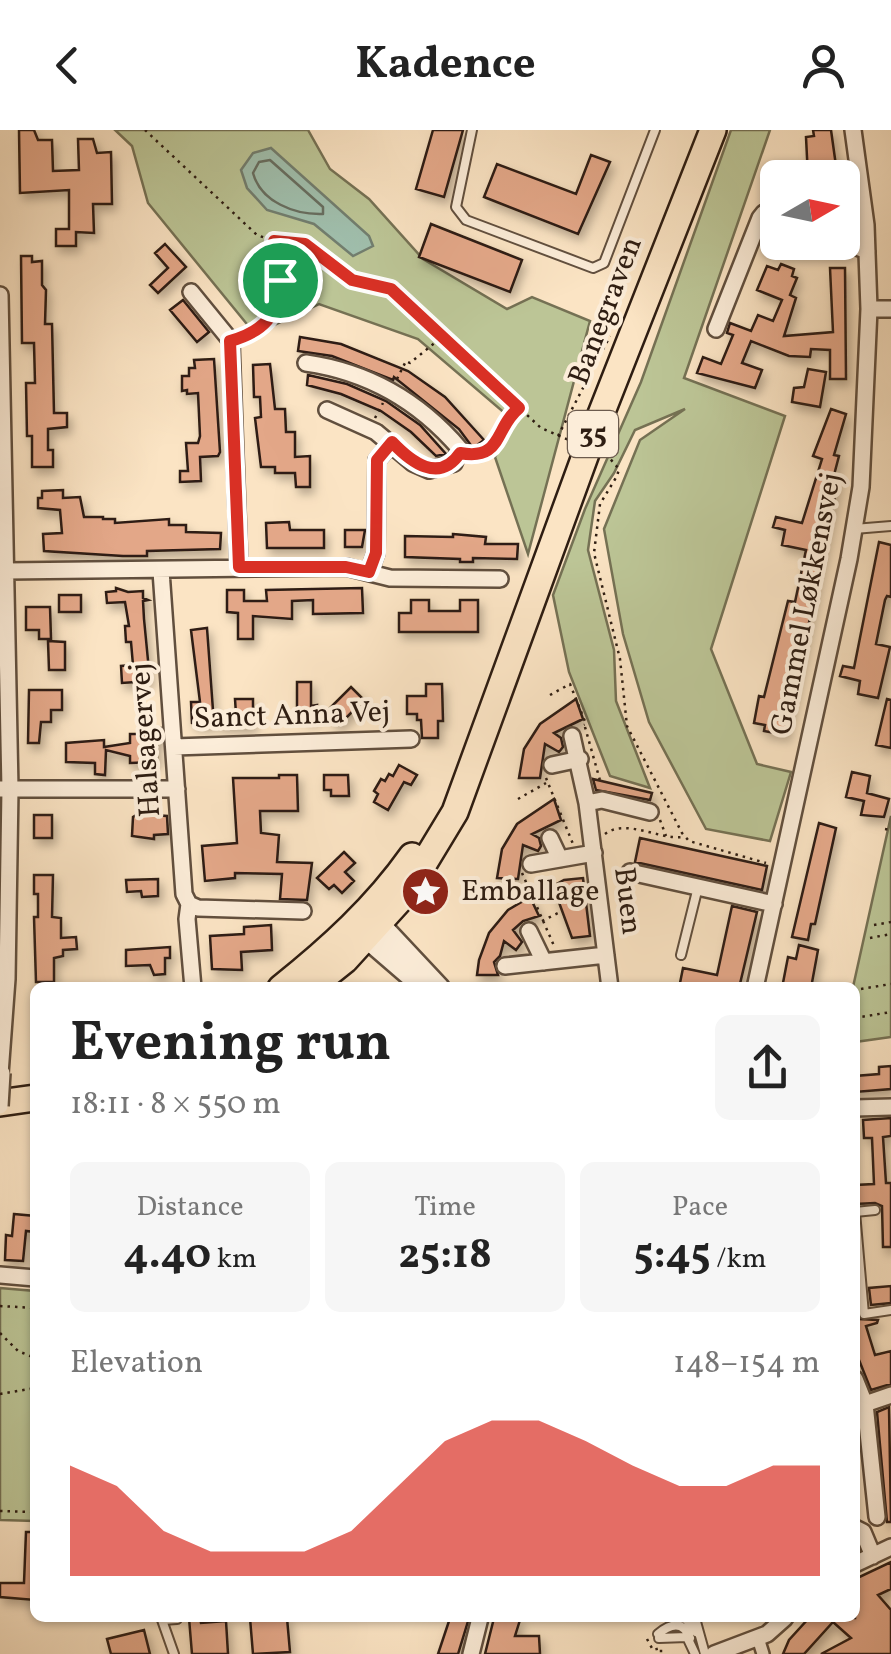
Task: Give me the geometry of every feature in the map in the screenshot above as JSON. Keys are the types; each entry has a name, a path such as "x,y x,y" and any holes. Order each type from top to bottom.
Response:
{"main road":[{"name":"Banegraven","path":"316,982 432,854 455,812 585,456 708,138"},
{"name":"Banegraven","path":"288,982 369,927"},
{"path":"0,1104 30,1099"}],"street":[{"name":"Gammel Løkkensvej","path":"756,982 854,529 866,430 867,251 853,130"},
{"path":"716,329 760,218"},
{"path":"860,248 867,251"},
{"path":"191,292 230,341 239,567"},
{"path":"0,295 7,571 0,1104"},
{"path":"869,309 891,308"},
{"path":"306,363 350,373 394,390 442,427 460,453 454,462 429,470 412,463 392,442 356,420 326,410"},
{"path":"369,572 376,553 377,460 392,442"},
{"path":"7,571 346,567 390,578 500,580"},
{"name":"Halsagervej","path":"162,570 193,982"},
{"name":"Buen","path":"572,736 587,803 609,982"},
{"name":"Sanct Anna Vej","path":"174,747 411,740"},
{"path":"550,774 580,759"},
{"path":"5,789 176,789"},
{"path":"587,803 602,800 650,812"},
{"path":"550,838 560,859"},
{"name":"Buen","path":"530,864 594,853"},
{"path":"630,872 774,904"},
{"path":"189,904 198,908 303,911"},
{"path":"369,927 418,982"},
{"path":"369,927 432,982"},
{"path":"529,931 550,958"},
{"name":"Buen","path":"505,966 550,958 606,955"},
{"path":"860,1108 891,1107"},
{"path":"0,1275 30,1278"},
{"path":"860,1392 865,1404 877,1517"},
{"path":"865,1404 891,1396"},
{"path":"860,1530 874,1556"},
{"path":"860,1562 891,1547"},
{"path":"471,1654 479,1622"},
{"path":"714,1654 760,1646 781,1622"}],"lane":[{"path":"472,130 456,206 466,220 592,268 604,263 656,130"},
{"path":"854,529 891,526"},
{"path":"681,955 698,887"},
{"path":"860,1212 875,1210"},
{"path":"860,1269 864,1314 891,1310"},
{"path":"163,1622 174,1654"},
{"path":"688,1622 701,1640"},
{"path":"696,1622 706,1654"},
{"path":"659,1636 690,1640 695,1654"}],"path":[{"path":"144,130 257,235 305,244 352,280 391,289 540,428 573,442"},
{"path":"230,341 262,326 274,311 280,296 274,241"},
{"path":"557,437 611,334"},
{"path":"410,364 442,336"},
{"path":"460,453 483,454 490,450 519,408"},
{"path":"605,454 619,468 600,504 594,553 620,659 627,726 689,841 782,868"},
{"path":"550,695 570,684 586,724 570,730 572,736"},
{"path":"518,799 550,774"},
{"path":"530,864 522,865 522,875 550,958"},
{"path":"874,925 891,922"},
{"path":"870,938 891,934"},
{"path":"861,989 891,984"},
{"path":"860,1017 891,1012"},
{"path":"0,1306 30,1308"},
{"path":"0,1333 30,1356"},
{"path":"0,1394 30,1389"},
{"path":"0,1511 30,1512"}],"shaded area":[{"path":"115,130 308,130 330,169 369,199 423,259 507,309 532,297 590,321 528,554 495,457 514,421 418,339 319,304 255,334 148,203 132,146"},
{"path":"731,130 770,130 684,378 785,416 711,649 757,764 791,772 770,841 706,829 649,722 623,634 604,529 640,440 685,409 635,430 595,501 588,550 614,650 616,701 650,788 610,776 569,672 553,595 585,509 641,382"},
{"path":"891,816 891,1037 860,1041 860,982 854,982"},
{"path":"0,1288 30,1291 30,1521 0,1520"}],"water":[{"path":"271,148 369,236 373,246 353,256 314,224 267,210 247,188 241,170 253,153"}],"building":[{"path":"19,130 34,130 38,140 52,140 53,171 79,170 78,139 93,139 97,153 111,152 112,204 93,204 94,233 76,232 76,246 56,246 56,229 69,229 69,190 20,193"},
{"path":"433,130 463,130 444,197 416,189"},
{"path":"813,130 831,130 835,160 807,160 806,137 814,136"},
{"path":"591,155 610,162 578,234 484,197 497,164 576,194"},
{"path":"431,224 522,260 510,292 419,257"},
{"path":"165,244 186,267 158,293 150,285 168,268 155,253"},
{"path":"21,256 32,256 32,262 42,261 45,324 52,324 54,413 67,413 67,427 48,429 53,467 32,467 32,436 27,436 26,383 35,383 34,343 22,343"},
{"path":"781,264 794,269 792,276 797,278 790,295 796,298 784,336 833,332 830,268 845,268 846,379 830,379 830,350 811,349 810,357 789,356 751,341 742,363 762,370 755,388 697,373 703,357 721,364 733,335 727,333 730,323 751,331 758,315 773,321 782,300 757,290 767,266 778,270"},
{"path":"183,300 209,332 197,342 170,310"},
{"path":"300,337 341,344 408,371 445,397 484,440 473,448 459,429 394,377 393,380 332,356 298,351"},
{"path":"214,359 220,452 218,456 200,457 201,481 180,482 180,471 188,471 186,443 198,443 200,436 198,393 182,391 182,376 189,376 189,368 195,368 194,360"},
{"path":"270,364 275,409 285,409 286,432 295,432 295,457 310,456 310,487 296,487 295,473 275,473 275,467 261,467 255,418 261,417 260,397 254,397 253,365"},
{"path":"808,369 826,372 820,407 792,402 794,388 804,387"},
{"path":"308,375 347,384 386,401 420,425 446,454 436,456 381,411 307,385"},
{"path":"831,409 846,414 834,455 839,456 834,475 839,476 786,735 764,731 765,725 754,723 788,601 795,602 806,550 782,545 785,530 773,527 776,517 802,523 822,459 813,456"},
{"path":"63,490 63,498 80,497 84,517 115,519 115,523 169,519 169,525 186,525 186,532 221,533 220,549 147,551 147,556 44,551 43,534 62,533 60,510 38,508 38,498 42,498 42,491"},
{"path":"289,522 290,530 324,530 324,548 267,548 266,523"},
{"path":"345,530 365,530 362,547 345,547"},
{"path":"405,536 486,537 485,544 518,544 517,559 473,558 473,562 460,562 405,557"},
{"path":"879,542 891,545 891,597 885,600 876,644 890,647 878,698 858,694 860,681 840,676 843,666 854,668"},
{"path":"116,588 143,591 143,598 148,600 143,601 150,681 122,683 121,666 133,665 131,642 126,642 125,626 129,626 125,602 107,603 106,592"},
{"path":"362,588 363,613 313,614 313,600 292,601 292,619 253,616 253,639 238,639 238,613 227,612 227,590 244,590 244,601 267,601 266,590"},
{"path":"59,595 81,595 81,612 59,612"},
{"path":"411,600 429,600 429,611 460,611 460,600 478,600 478,632 399,632 399,613 411,613"},
{"path":"26,607 50,607 51,639 39,639 39,630 26,630"},
{"path":"207,628 214,724 201,725 192,723 191,702 200,702 191,630"},
{"path":"48,641 65,642 65,670 49,670"},
{"path":"297,682 311,682 311,706 317,705 316,718 304,718 304,710 297,710"},
{"path":"426,684 442,684 443,721 438,721 438,738 422,738 421,720 417,720 417,714 407,714 407,696 426,696"},
{"path":"351,687 364,700 339,725 326,712"},
{"path":"29,690 62,690 62,710 51,710 51,722 41,722 39,743 28,743"},
{"path":"235,699 253,699 253,726 219,726 218,714 236,714"},
{"path":"576,699 583,719 554,733 561,738 563,747 559,752 545,744 540,778 519,778 524,749 540,724"},
{"path":"887,699 891,700 891,748 876,745"},
{"path":"149,728 161,728 157,762 130,763 130,756 106,750 105,775 95,774 95,763 66,762 66,743 104,740 104,747 130,743 130,734 149,734"},
{"path":"399,765 417,775 411,785 404,782 388,810 374,802 378,794 374,791 381,779 393,776"},
{"path":"852,772 870,776 867,793 889,799 884,817 861,815 864,801 846,797"},
{"path":"297,775 298,811 260,811 261,833 279,835 277,862 312,863 307,900 280,899 282,874 235,873 235,878 205,881 202,846 237,843 233,778"},
{"path":"324,775 348,775 349,796 331,796 331,790 324,790"},
{"path":"593,779 652,793 650,800 596,790"},
{"path":"554,799 561,820 532,834 539,838 538,851 523,845 518,879 497,878 502,849 517,824"},
{"path":"34,815 52,815 52,838 34,838"},
{"path":"167,816 168,834 154,835 154,839 132,836 133,817"},
{"path":"819,823 836,828 808,940 792,937"},
{"path":"640,838 767,866 762,890 635,862"},
{"path":"344,852 355,863 345,872 354,881 342,893 334,885 329,889 317,878"},
{"path":"34,875 53,875 52,917 61,918 61,938 76,937 77,949 63,950 63,956 54,958 54,982 36,982 34,917 38,917 38,894 34,894"},
{"path":"583,878 590,936 572,938 553,886"},
{"path":"158,879 158,896 142,897 141,891 127,892 126,880"},
{"path":"530,897 539,916 523,921 513,930 522,942 516,950 504,941 494,962 498,975 477,975 489,933 508,910"},
{"path":"732,906 757,912 740,982 680,982 683,968 717,975"},
{"path":"271,925 272,950 241,952 242,970 212,969 210,936 244,934 244,927"},
{"path":"799,945 818,950 812,982 783,982 788,957 796,959"},
{"path":"170,947 165,974 154,975 150,965 126,966 126,950"},
{"path":"891,1066 891,1089 860,1092 860,1076 879,1074 879,1067"},
{"path":"891,1118 891,1136 883,1137 886,1183 891,1183 891,1247 883,1247 882,1206 860,1204 860,1185 874,1184 872,1138 864,1138 863,1120"},
{"path":"14,1214 30,1216 23,1261 5,1260 6,1235 12,1236"},
{"path":"891,1286 891,1303 871,1305 869,1288"},
{"path":"860,1319 878,1320 866,1326 875,1355 891,1351 891,1384 871,1390 860,1362"},
{"path":"889,1407 891,1522 887,1522 877,1412"},
{"path":"26,1532 30,1532 30,1600 0,1597 0,1583 24,1583"},
{"path":"891,1562 891,1589 878,1595 891,1610 891,1654 821,1654 851,1638 833,1622 860,1622 860,1577"},
{"path":"189,1622 226,1622 228,1654 192,1654"},
{"path":"250,1622 287,1622 290,1652 253,1654"},
{"path":"449,1622 468,1622 458,1654 438,1654"},
{"path":"493,1622 519,1622 515,1636 539,1636 540,1654 485,1654"},
{"path":"805,1622 833,1622 804,1654 783,1654 789,1640"},
{"path":"144,1630 150,1654 111,1654 107,1639"}],"place":[{"name":"Emballage","path":"426,892"}],"route":[{"path":"274,241 305,244 352,280 391,289 519,408 490,450 483,454 460,453 454,462 442,468 429,470 412,463 392,442 377,460 376,553 369,572 346,567 239,567 230,341 262,326 280,296 280,280 274,241"}]}
